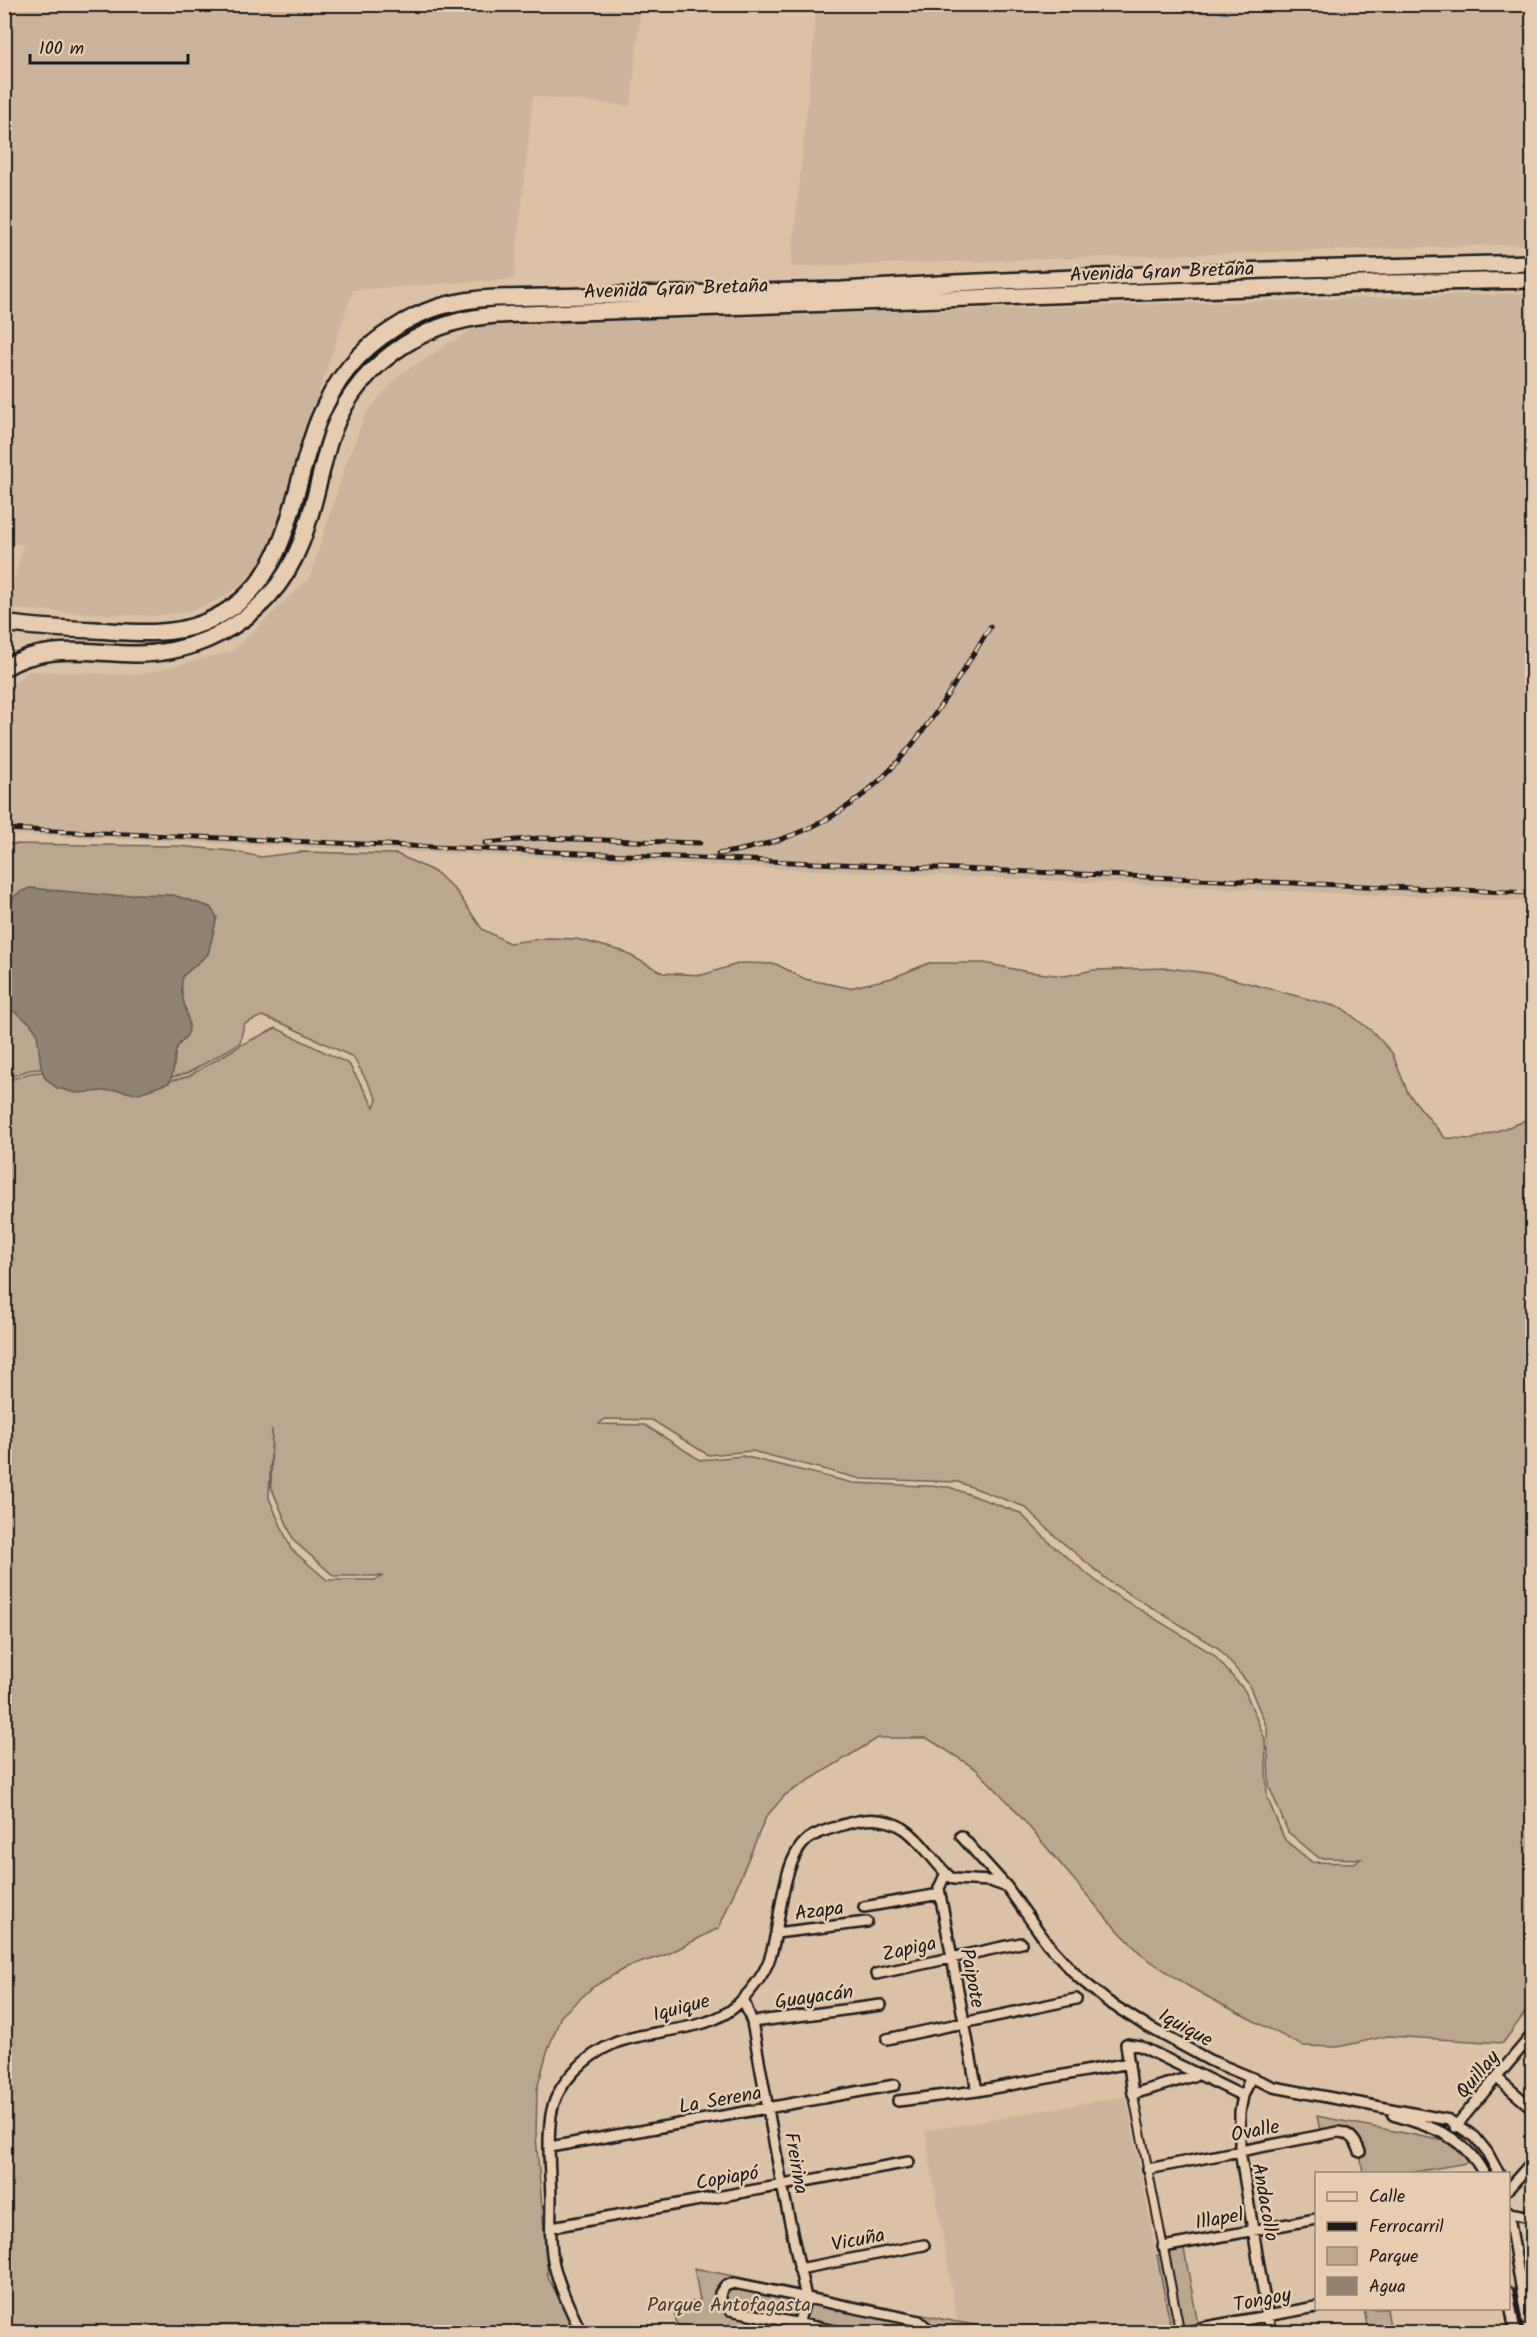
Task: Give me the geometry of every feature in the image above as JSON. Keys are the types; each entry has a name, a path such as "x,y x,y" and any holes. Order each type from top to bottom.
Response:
{"main road":[{"name":"Avenida Gran Bretaña","path":"4,623 47,628 168,632 202,624 234,606 261,580 277,555 319,419 342,377 362,353 386,333 426,311 454,303 496,298 842,290 1141,275 1533,263"},
{"name":"Avenida Gran Bretaña","path":"4,668 27,656 54,651 134,654 169,652 209,639 245,618 276,588 298,551 312,516 333,431 352,395 372,370 398,348 429,331 457,321 507,315 1388,283 1533,280"}],"street":[{"name":"Iquique","path":"581,2332 568,2306 553,2263 550,2147 552,2114 558,2096 569,2077 596,2052 638,2037 709,2021 729,2011 743,2000 762,1975 770,1957 790,1868 807,1840 823,1831 866,1819 882,1819 892,1822 905,1829 918,1841 946,1873"},
{"name":"Iquique","path":"961,1836 1007,1887 1047,1943 1078,1977 1098,1994 1182,2047 1251,2079 1288,2091 1365,2106"},
{"path":"946,1873 954,1879 990,1881 1007,1887"},
{"name":"Paipote","path":"946,1873 939,1888 939,1894 977,2091"},
{"name":"Azapa","path":"864,1907 939,1894"},
{"name":"Azapa","path":"776,1934 867,1922"},
{"name":"Zapiga","path":"876,1974 1021,1943"},
{"path":"887,2039 1076,1999"},
{"name":"Freirina","path":"743,2000 752,2022 782,2185 806,2298"},
{"name":"Guayacán","path":"752,2022 881,2005"},
{"name":"Quillay","path":"1448,2136 1533,2035"},
{"path":"1179,2332 1133,2094 1126,2044 1132,2044 1243,2096"},
{"path":"898,2101 977,2091 1129,2063"},
{"path":"1133,2094 1197,2075"},
{"path":"1497,2078 1533,2108"},
{"name":"Andacollo","path":"1251,2079 1243,2096 1239,2120 1239,2151 1270,2332"},
{"name":"La Serena","path":"550,2147 896,2085"},
{"path":"1365,2106 1432,2116 1458,2124 1482,2145 1498,2172"},
{"path":"1365,2106 1430,2127 1448,2136 1464,2146 1483,2172"},
{"name":"Ovalle","path":"1148,2169 1343,2132 1354,2140 1360,2152"},
{"name":"Copiapó","path":"552,2227 909,2162"},
{"path":"1510,2188 1533,2162"},
{"path":"1510,2212 1533,2217"},
{"name":"Illapel","path":"1163,2247 1315,2219"},
{"path":"1510,2228 1512,2260 1529,2332"},
{"name":"Vicuña","path":"799,2269 924,2245"},
{"path":"841,2332 794,2327 727,2309 720,2300 720,2293 725,2286 734,2283 919,2321 928,2332"},
{"path":"780,2332 794,2327 806,2298"},
{"path":"1510,2299 1515,2332"},
{"name":"Tongoy","path":"1179,2332 1315,2307"}],"shaded area":[{"path":"5,5 641,5 631,106 533,96 514,279 353,290 304,437 305,449 276,542 269,555 239,587 214,602 188,612 152,616 7,609 23,545 5,541 4,466 7,456 5,455"},
{"path":"817,5 1532,5 1532,244 791,267"},
{"path":"1532,293 1532,902 5,834 5,691 29,671 139,675 233,651 310,577 347,460 367,412 400,374 481,324"},
{"path":"1126,2096 1171,2330 1021,2332 957,2322 925,2131"}],"green space":[{"path":"5,844 178,846 232,851 261,857 300,852 397,854 437,873 457,892 482,929 509,943 548,938 577,939 622,951 663,973 702,975 741,963 776,964 805,979 849,988 892,978 929,963 984,963 1028,972 1065,976 1093,970 1169,968 1214,974 1342,1008 1373,1032 1392,1053 1408,1093 1445,1138 1473,1139 1520,1123 1532,1115 1532,2003 1503,2043 1388,2036 1338,2047 1303,2046 1188,1986 1143,1956 1108,1920 1009,1803 976,1769 927,1738 878,1738 785,1795 766,1817 719,1928 668,1954 627,1967 593,1987 561,2016 547,2052 537,2089 536,2136 548,2277 576,2332 5,2332 4,1082 30,1073 60,1070 143,1088 189,1076 241,1045 276,1028 349,1064 374,1107 377,1099 353,1057 262,1016 244,1024 240,1043 188,1073 143,1085 60,1067 29,1070 5,1079","holes":["605,1419 652,1420 708,1455 752,1451 861,1479 958,1482 1025,1507 1056,1537 1111,1583 1217,1647 1248,1683 1267,1728 1269,1786 1288,1832 1319,1858 1361,1859 1354,1863 1312,1862 1285,1840 1267,1797 1265,1739 1245,1691 1213,1654 1106,1589 1051,1544 1020,1513 949,1487 853,1483 743,1456 700,1460 645,1425 599,1424","272,1429 271,1487 294,1541 334,1576 383,1576 375,1580 327,1580 291,1549 269,1498"]},
{"path":"1317,2116 1445,2141 1472,2162 1415,2172 1363,2172 1360,2152 1347,2135 1322,2141"},
{"path":"1184,2249 1198,2324 1171,2330 1157,2255"},
{"name":"Parque Antofagasta","path":"694,2268 957,2322 1021,2332 679,2332 673,2306 700,2300"},
{"path":"1364,2310 1387,2310 1391,2332 1368,2332"}],"water":[{"path":"30,888 114,896 173,895 210,907 217,917 208,954 183,976 182,996 189,1031 177,1048 169,1083 136,1094 118,1090 76,1093 57,1088 45,1078 41,1067 37,1033 30,1023 5,1005 4,949 7,918 15,895"}],"railway":[{"path":"718,854 770,843 814,826 851,804 883,777 911,745 938,710 990,627"},
{"path":"4,829 1532,893"},
{"path":"485,843 540,838 700,843"}]}
